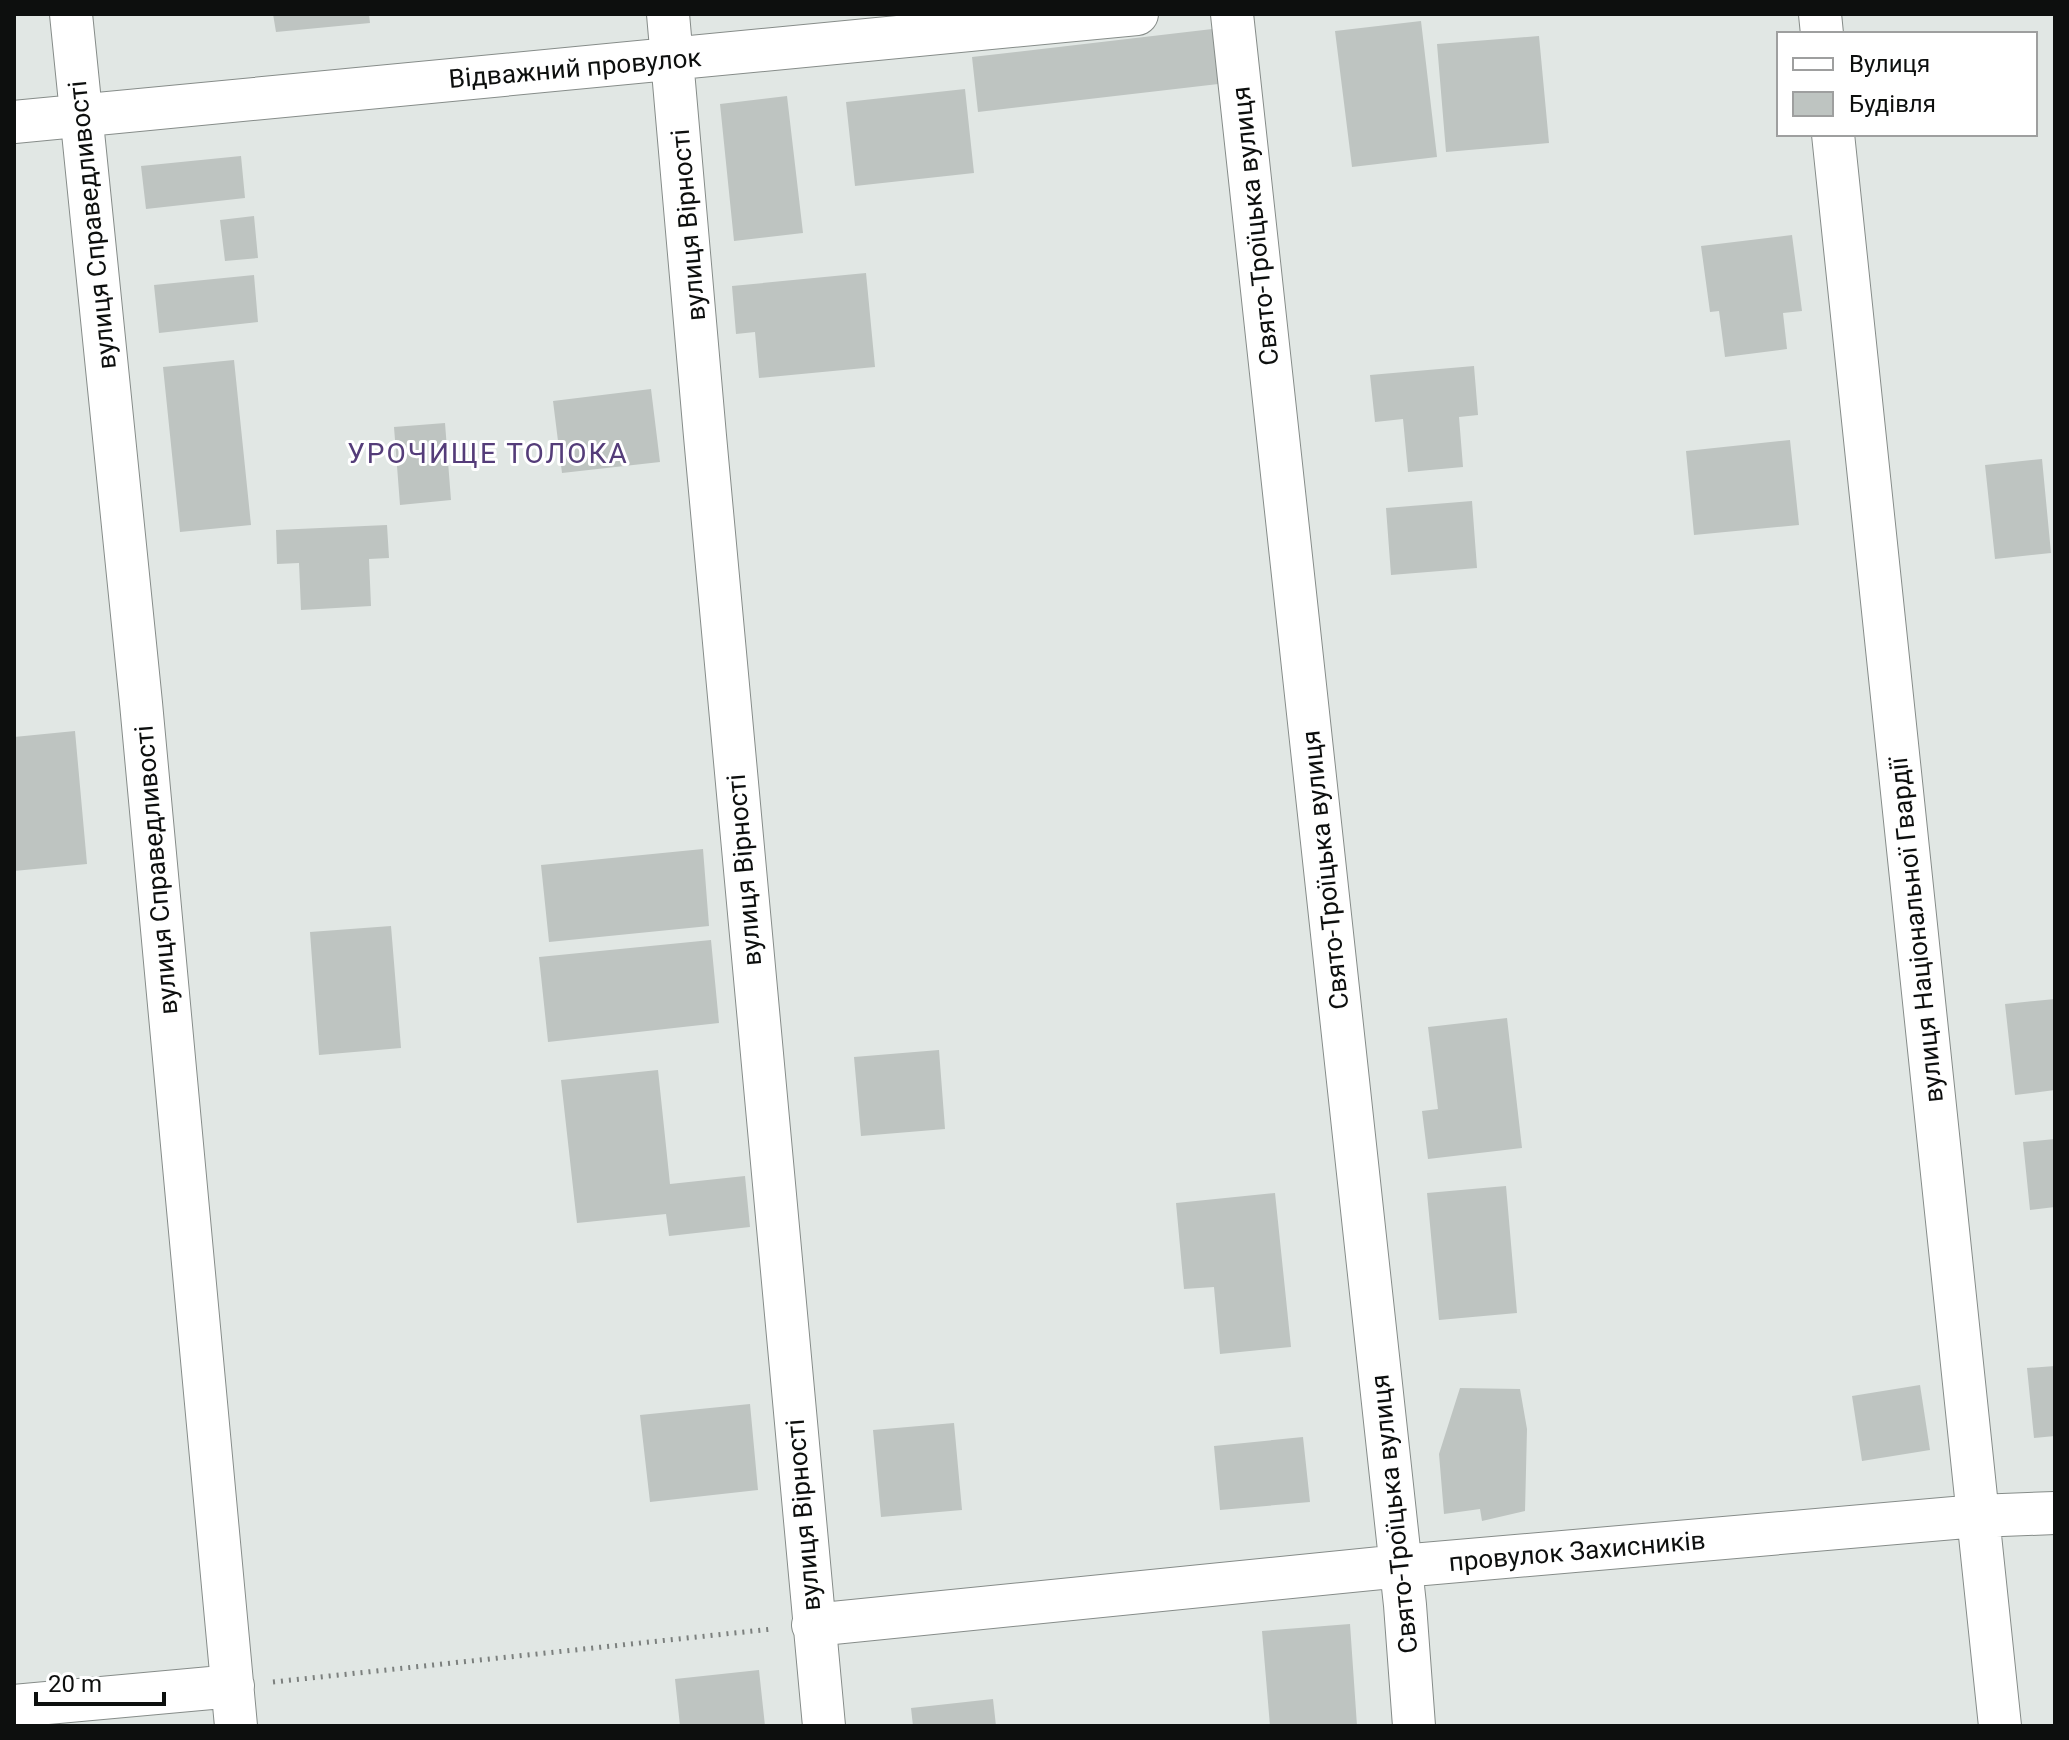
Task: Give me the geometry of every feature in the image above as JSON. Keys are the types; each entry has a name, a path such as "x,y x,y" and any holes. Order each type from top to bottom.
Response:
{"street":[{"name":"вулиця Справедливості","path":"71,14 141,703 234,1706"},
{"name":"вулиця Вірності","path":"668,14 824,1726"},
{"name":"Відважний провулок","path":"14,122 1137,14"},
{"name":"Свято-Троїцька вулиця","path":"1232,14 1401,1566 1414,1726"},
{"name":"вулиця Національної Гвардії","path":"1833,136 2000,1726"},
{"name":"провулок Захисників","path":"813,1625 1401,1566 1977,1516 2055,1513"},
{"path":"14,1706 234,1706"}],"path":[{"path":"234,1706 813,1625"}],"building":[{"path":"273,14 369,14 370,23 276,32"},
{"path":"1421,21 1437,157 1352,167 1335,31"},
{"path":"1221,28 1227,83 978,112 972,57"},
{"path":"1539,36 1549,143 1446,152 1437,44"},
{"path":"965,89 974,173 855,186 846,102"},
{"path":"787,96 803,233 734,241 720,104"},
{"path":"241,156 245,198 146,209 141,166"},
{"path":"254,216 258,258 225,261 220,220"},
{"path":"1792,235 1802,311 1783,313 1787,349 1725,357 1719,311 1710,312 1701,246"},
{"path":"866,273 875,367 759,378 755,332 736,334 732,286"},
{"path":"254,275 258,322 159,333 154,285"},
{"path":"234,360 251,525 180,532 163,367"},
{"path":"1474,366 1478,415 1459,417 1463,467 1408,472 1403,419 1375,422 1370,375"},
{"path":"651,389 660,462 562,473 553,401"},
{"path":"445,423 451,500 400,505 394,427"},
{"path":"1790,440 1799,525 1694,535 1686,451"},
{"path":"2042,459 2051,553 1995,559 1985,465"},
{"path":"1472,501 1477,568 1391,575 1386,508"},
{"path":"387,525 389,558 369,559 371,606 301,610 299,563 277,564 276,530"},
{"path":"75,731 87,864 14,871 14,737"},
{"path":"703,849 709,926 549,942 541,865"},
{"path":"391,926 401,1048 319,1055 310,932"},
{"path":"711,940 719,1023 548,1042 539,957"},
{"path":"2055,999 2055,1090 2015,1095 2005,1004"},
{"path":"1507,1018 1522,1148 1428,1159 1422,1111 1438,1109 1428,1027"},
{"path":"939,1050 945,1129 861,1136 854,1057"},
{"path":"658,1070 670,1184 745,1176 750,1227 669,1236 666,1214 577,1223 561,1080"},
{"path":"2055,1139 2055,1207 2030,1210 2023,1142"},
{"path":"1506,1186 1517,1313 1439,1320 1427,1193"},
{"path":"1275,1193 1291,1347 1220,1354 1214,1287 1184,1289 1176,1203"},
{"path":"2055,1366 2055,1436 2034,1438 2027,1368"},
{"path":"1920,1385 1930,1450 1862,1461 1852,1396"},
{"path":"1460,1388 1520,1389 1527,1429 1525,1511 1482,1521 1480,1509 1444,1514 1439,1454"},
{"path":"750,1404 758,1490 650,1502 640,1415"},
{"path":"954,1423 962,1510 881,1517 873,1430"},
{"path":"1303,1437 1310,1502 1220,1510 1214,1446"},
{"path":"1350,1624 1357,1726 1270,1726 1262,1631"},
{"path":"759,1670 765,1726 680,1726 675,1679"},
{"path":"993,1699 996,1726 913,1726 911,1708"}],"district":[{"name":"УРОЧИЩЕ ТОЛОКА","path":"488,453"}]}
